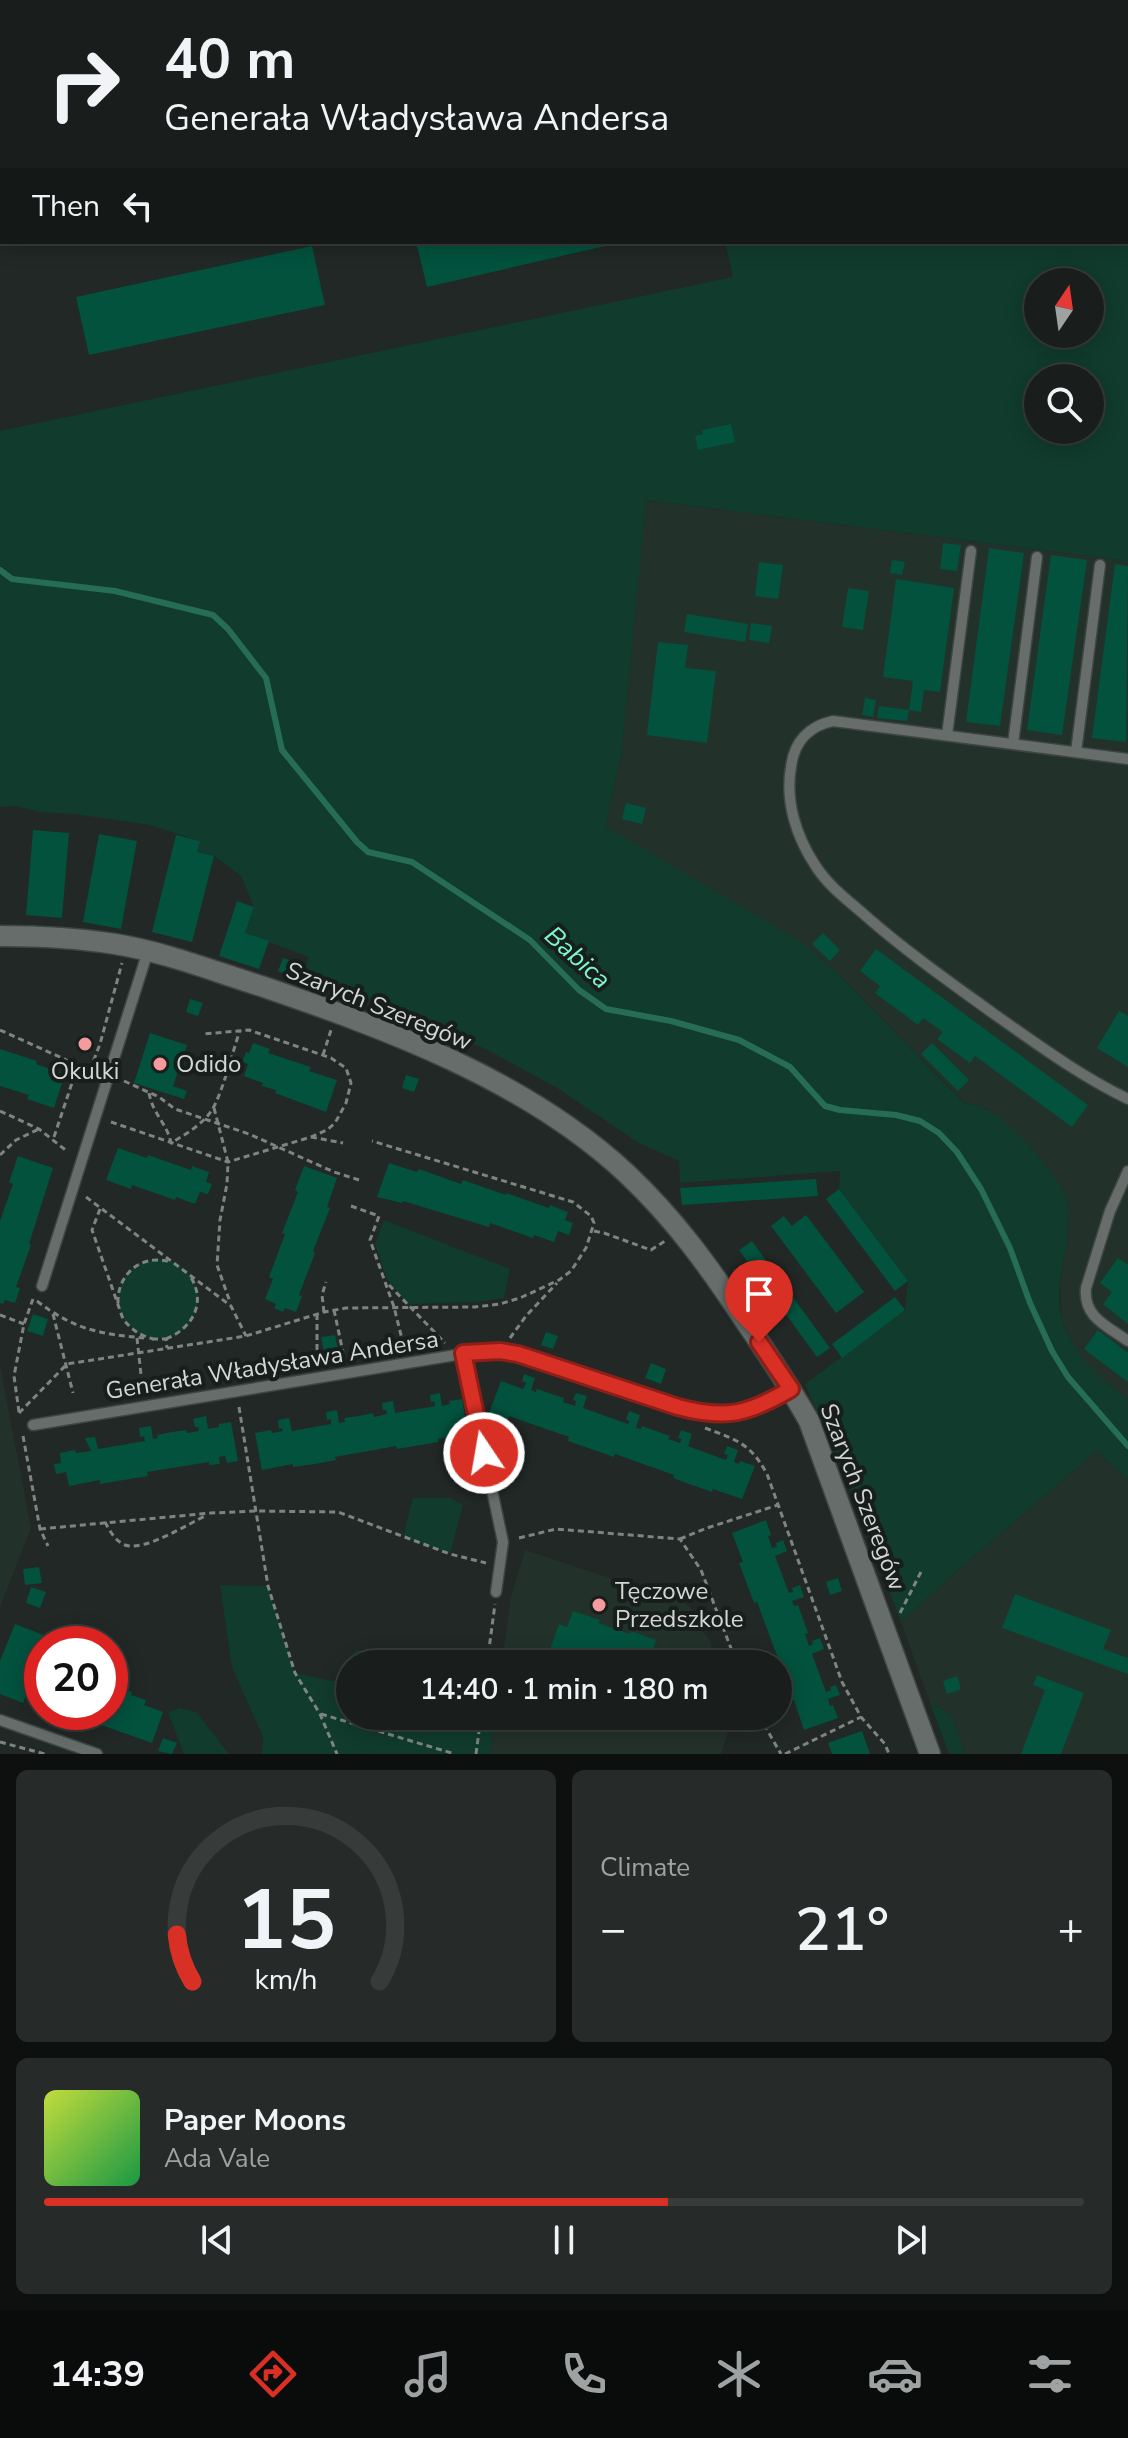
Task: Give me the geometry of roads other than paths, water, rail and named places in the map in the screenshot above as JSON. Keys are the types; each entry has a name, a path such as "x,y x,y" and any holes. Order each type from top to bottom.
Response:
{"street":[{"name":"Szarych Szeregów","path":"0,936 36,936 114,944 148,951 301,1000 416,1044 497,1084 550,1116 625,1172 688,1238 791,1389 809,1421 930,1754"}],"lane":[{"path":"947,735 971,551"},
{"path":"1013,744 1037,557"},
{"path":"1076,752 1100,565"},
{"path":"1128,759 833,721 812,728 804,735 792,757 789,795 793,819 825,879 905,950 1032,1041 1103,1087 1128,1099"},
{"path":"42,1286 148,951"},
{"path":"1128,1171 1110,1211 1085,1298 1091,1314 1128,1341"},
{"name":"Generała Władysława Andersa","path":"27,1426 408,1362 500,1351 537,1359 696,1412 733,1414 751,1411 791,1389"},
{"path":"459,1354 503,1542 496,1592"},
{"path":"0,1720 97,1754"}],"waterway":[{"name":"Babica","path":"0,570 12,579 115,591 213,615 228,629 266,678 282,750 368,852 412,862 530,940 579,990 606,1009 671,1021 739,1040 790,1067 825,1106 896,1115 920,1121 939,1133 957,1152 981,1189 1010,1248 1052,1351 1068,1377 1128,1446"}],"place":[{"name":"Okulki","path":"85,1044"},
{"name":"Odido","path":"160,1064"},
{"name":"Tęczowe Przedszkole","path":"599,1605"}]}
